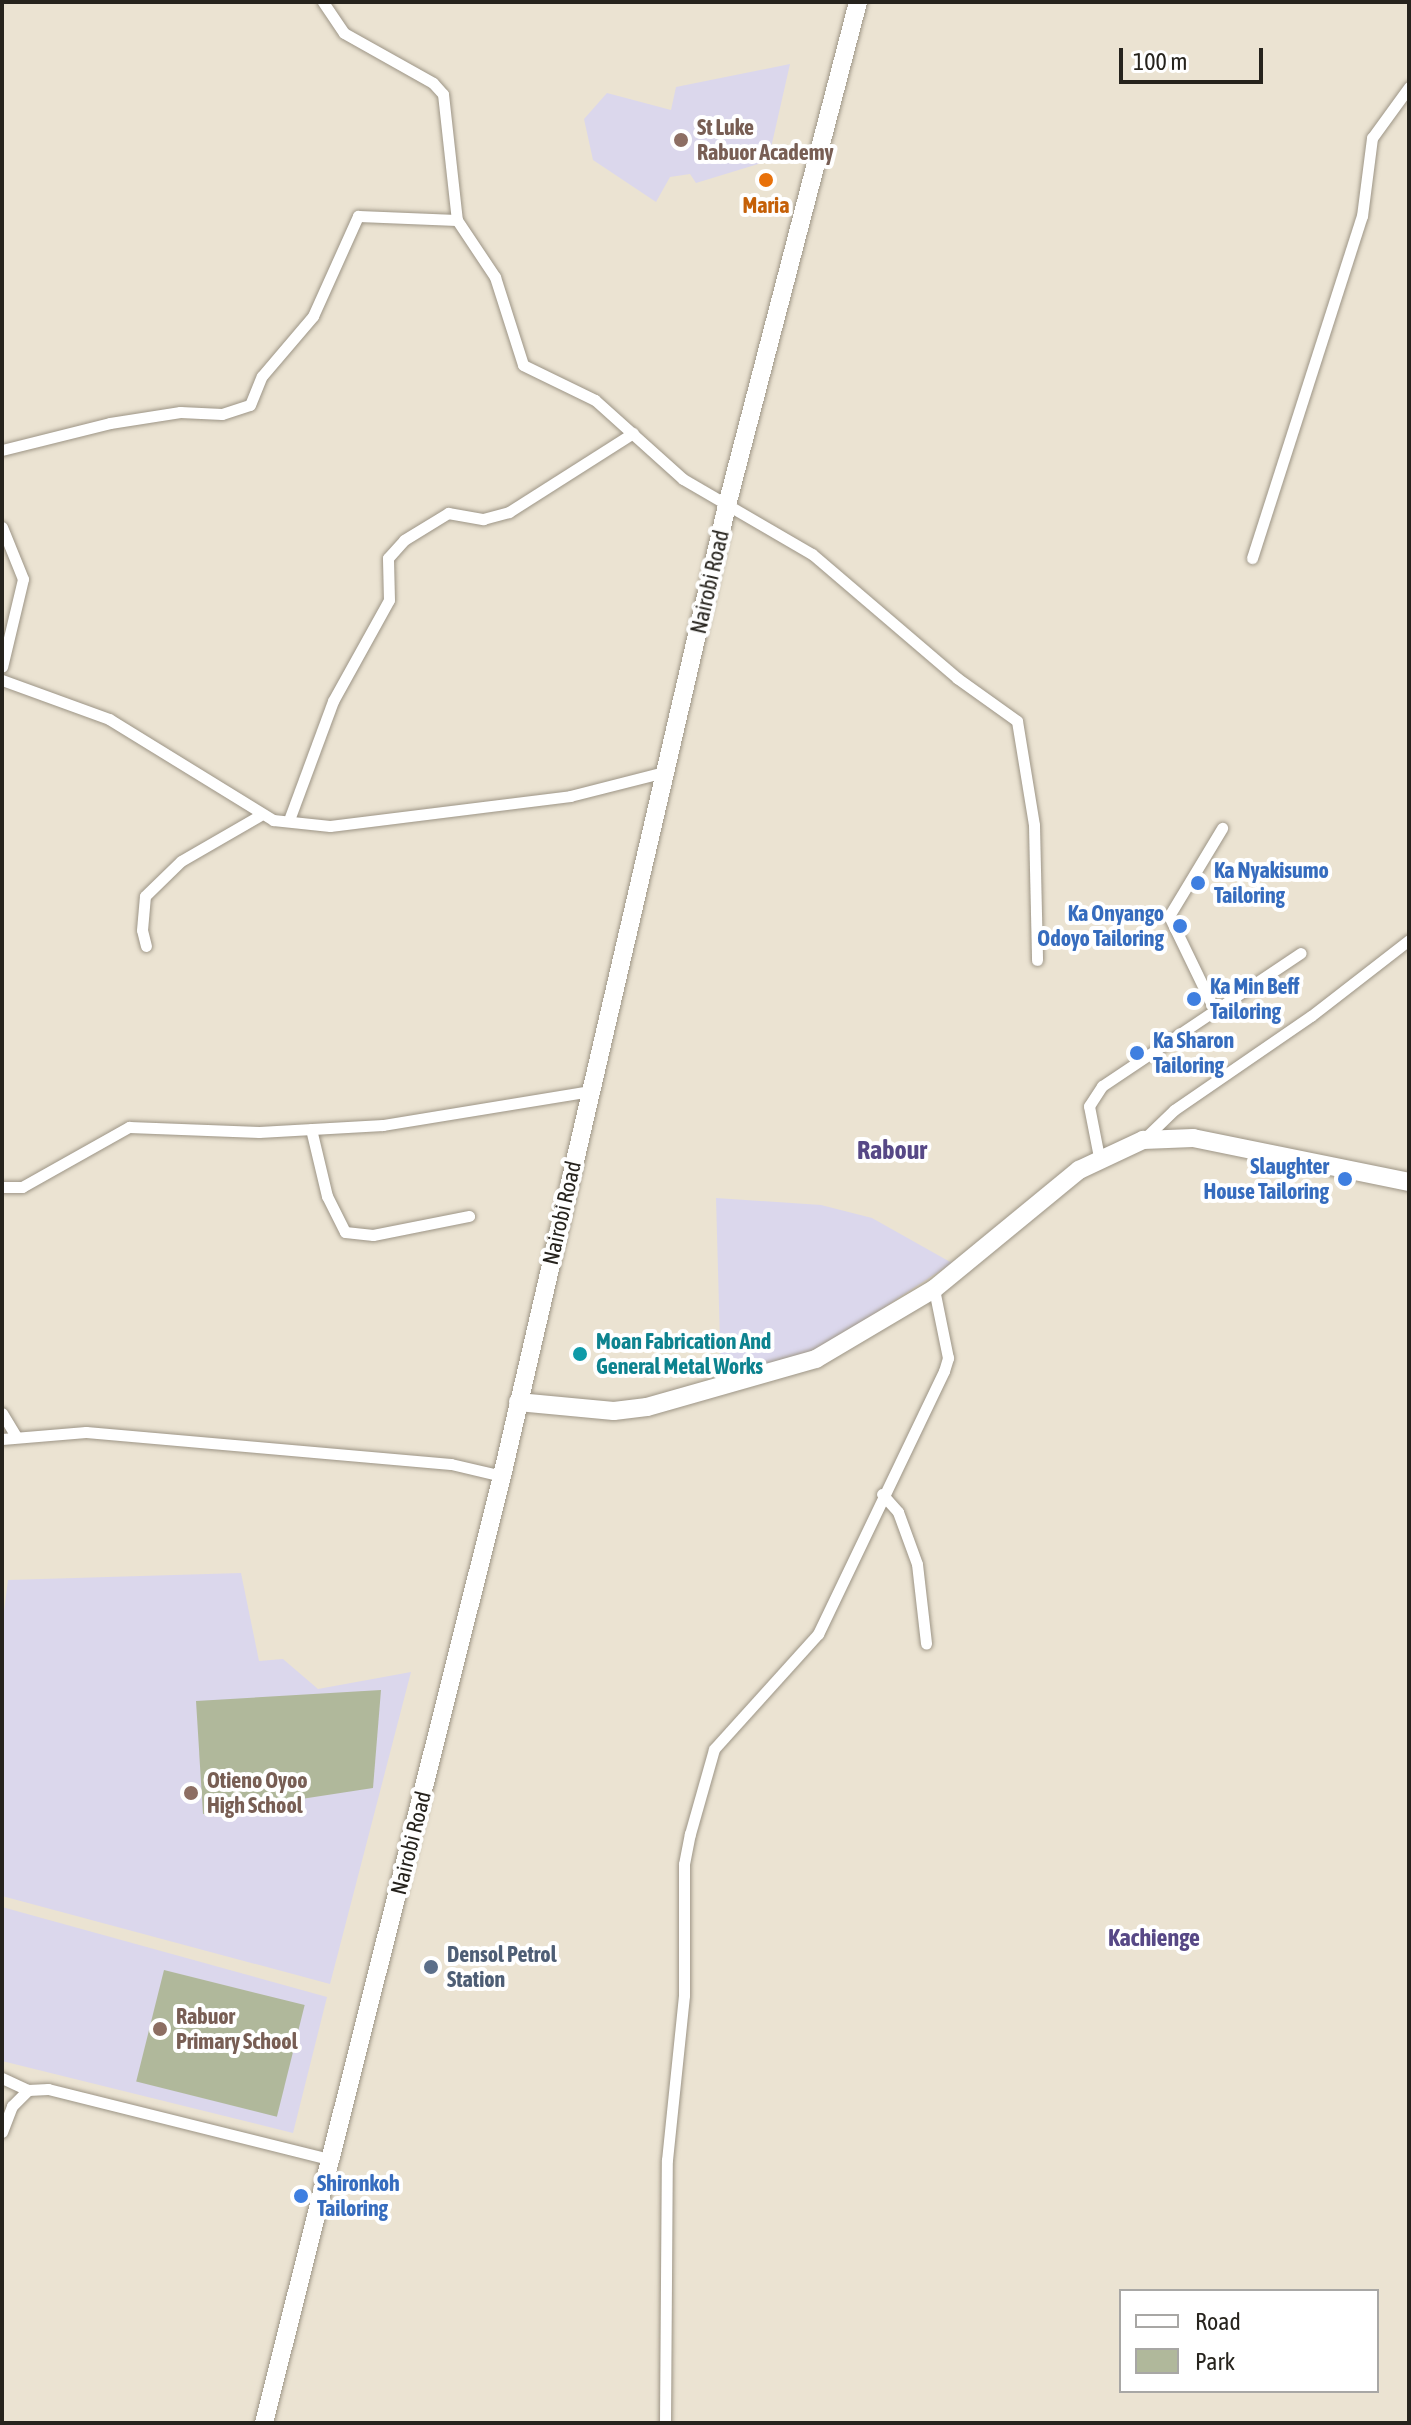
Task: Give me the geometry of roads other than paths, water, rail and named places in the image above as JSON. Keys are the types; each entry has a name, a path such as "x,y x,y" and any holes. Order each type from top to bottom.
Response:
{"main road":[{"name":"Nairobi Road","path":"264,2423 502,1476 668,771 727,505 858,2"},
{"path":"518,1402 614,1411 735,1386 816,1359 934,1289 1099,1157 1143,1140 1208,1141 1409,1182"}],"street":[{"path":"323,2 344,33 433,83 443,94 457,220 495,277 523,365 595,400 683,479 812,554 957,678 1017,721 1034,825 1037,960"},
{"path":"1252,558 1362,216 1372,138 1409,87"},
{"path":"2,450 110,423 180,412 222,414 250,405 262,376 313,316 358,216 391,214 435,223 457,220"},
{"path":"289,820 333,701 389,600 388,558 404,540 448,513 483,519 509,512 633,433"},
{"path":"2,527 23,579 2,667"},
{"path":"2,680 109,719 259,816 330,826 570,796 668,771"},
{"path":"146,946 142,930 145,896 181,861 259,816"},
{"path":"1214,1009 1169,916 1222,828"},
{"path":"1143,1140 1174,1110 1290,1031 1409,940"},
{"path":"1099,1157 1089,1106 1102,1086 1301,953"},
{"path":"2,1187 22,1187 129,1127 311,1129 383,1125 591,1091"},
{"path":"311,1129 327,1196 345,1232 373,1235 469,1216"},
{"path":"665,2423 669,2121 684,1995 684,1864 690,1834 714,1749 818,1634 948,1358 934,1289"},
{"path":"2,1413 16,1436"},
{"path":"2,1439 86,1432 451,1464 502,1476"},
{"path":"882,1494 898,1512 917,1564 926,1643"},
{"path":"2,2078 28,2090 48,2089 329,2159"},
{"path":"2,2132 12,2106 28,2090"}],"place":[{"name":"St Luke Rabuor Academy","path":"681,140"},
{"name":"Maria","path":"766,180"},
{"name":"Ka Nyakisumo Tailoring","path":"1198,883"},
{"name":"Ka Onyango Odoyo Tailoring","path":"1180,926"},
{"name":"Ka Min Beff Tailoring","path":"1194,999"},
{"name":"Ka Sharon Tailoring","path":"1137,1053"},
{"name":"Slaughter House Tailoring","path":"1345,1179"},
{"name":"Moan Fabrication And General Metal Works","path":"580,1354"},
{"name":"Otieno Oyoo High School","path":"191,1793"},
{"name":"Densol Petrol Station","path":"431,1967"},
{"name":"Rabuor Primary School","path":"160,2029"},
{"name":"Shironkoh Tailoring","path":"301,2196"}],"district":[{"name":"Rabour","path":"892,1151"},
{"name":"Kachienge","path":"1154,1938"}]}
